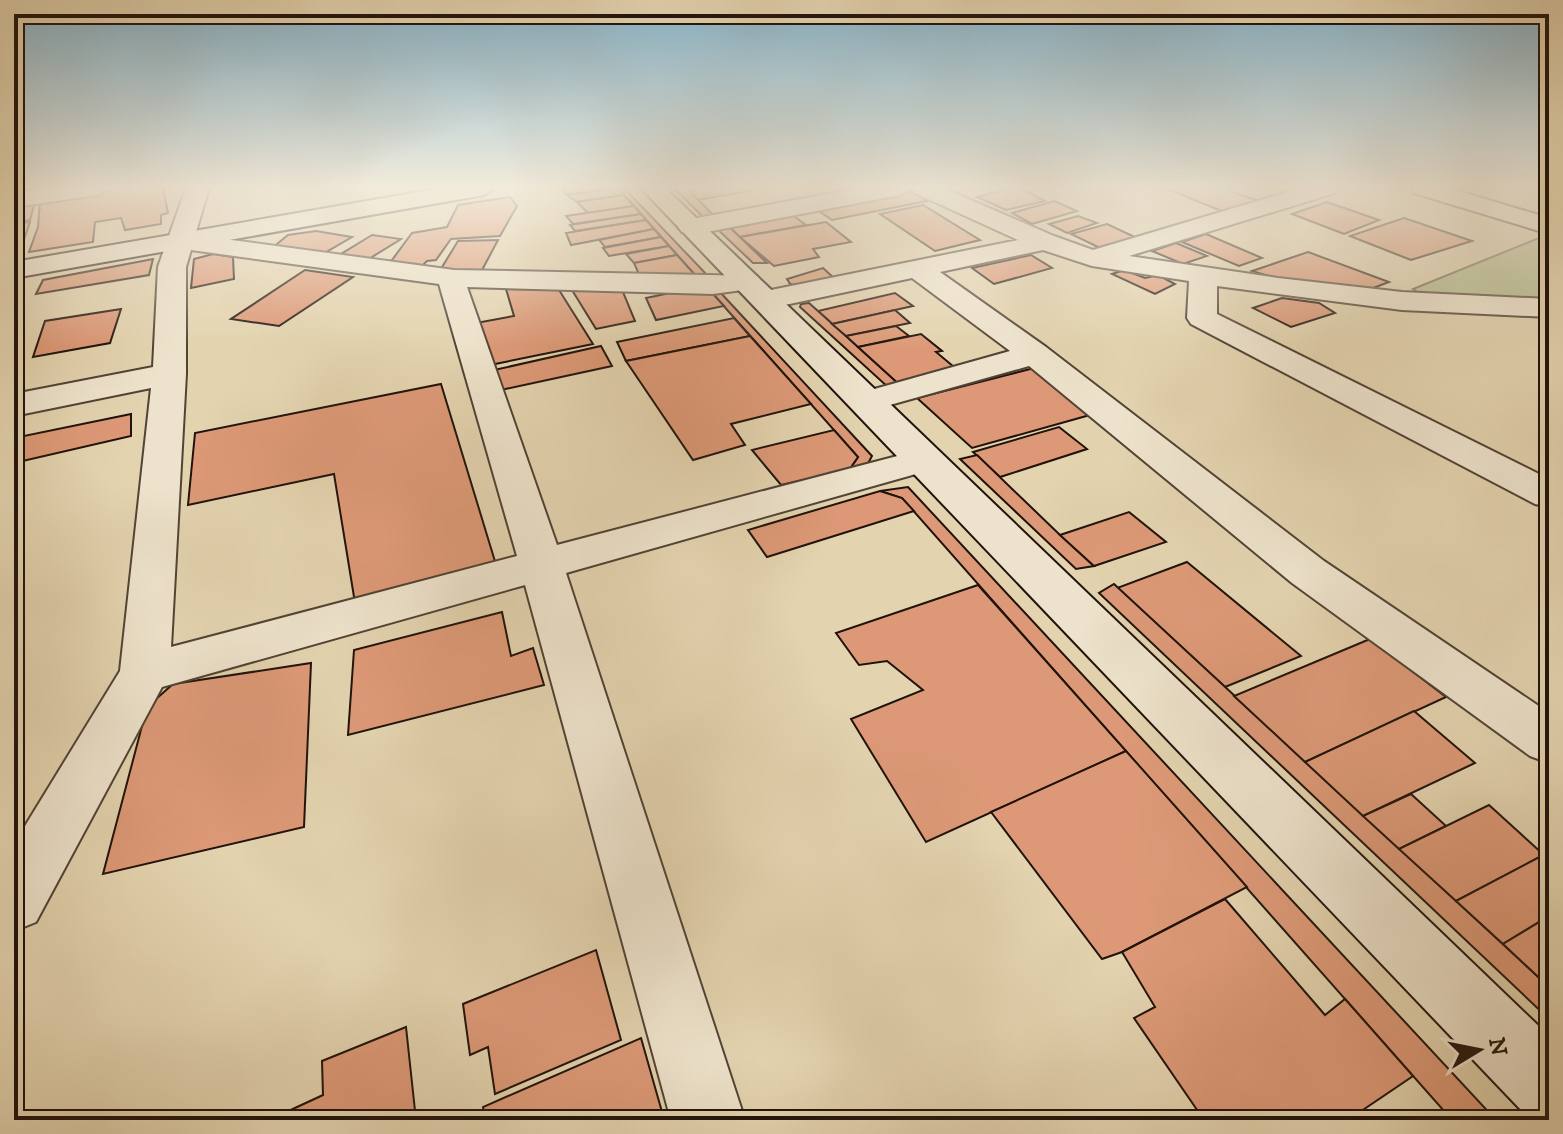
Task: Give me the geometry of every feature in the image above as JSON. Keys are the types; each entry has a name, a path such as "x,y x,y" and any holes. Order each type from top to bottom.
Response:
{"street":[{"path":"14,901 145,673 169,374 172,267 180,241"},
{"path":"14,270 180,241 454,278 713,285 756,291 916,268 1045,242 1092,258 1203,277 1402,301 1549,308"},
{"path":"705,241 1549,1086"},
{"path":"1092,258 1149,241"},
{"path":"916,268 1035,354 1308,572 1549,741"},
{"path":"1203,277 1202,318 1549,495"},
{"path":"454,278 453,286 542,567 708,1120"},
{"path":"865,402 1035,354"},
{"path":"14,405 169,374"},
{"path":"145,673 542,567 924,460"}],"green space":[{"path":"1532,241 1549,241 1549,299 1423,296 1413,289"}],"building":[{"path":"14,241 23,241 19,254 14,255"},
{"path":"33,241 93,241 93,242 29,252"},
{"path":"281,241 345,241 321,255 272,248"},
{"path":"362,241 398,241 364,262 336,257"},
{"path":"406,241 450,241 436,260 427,261 421,267 385,263 392,260"},
{"path":"458,241 498,241 481,272 439,272"},
{"path":"569,241 592,241 571,245"},
{"path":"600,241 639,241 605,247"},
{"path":"640,241 664,241 669,246 609,256 603,248"},
{"path":"665,241 675,241 708,276 696,276"},
{"path":"730,241 744,241 767,263 753,263"},
{"path":"745,241 851,242 813,249 819,257 774,266"},
{"path":"920,241 976,241 935,251"},
{"path":"1085,241 1132,241 1102,249"},
{"path":"1222,241 1262,258 1239,266 1182,242"},
{"path":"1363,241 1472,241 1411,260"},
{"path":"1176,243 1207,256 1183,264 1152,251"},
{"path":"669,246 677,255 634,263 626,254"},
{"path":"1308,252 1389,282 1368,290 1282,280 1252,271"},
{"path":"213,254 233,257 234,279 191,288 194,259"},
{"path":"677,255 696,276 641,279 634,263"},
{"path":"1031,255 1052,268 994,284 972,268"},
{"path":"153,259 149,275 36,294 43,280"},
{"path":"823,268 835,279 802,287 790,284 787,279"},
{"path":"305,270 353,277 279,326 231,319"},
{"path":"1124,270 1145,278 1158,275 1175,284 1155,294 1112,274"},
{"path":"506,289 559,290 593,344 490,365 476,323 514,316"},
{"path":"572,290 623,292 635,321 596,329"},
{"path":"719,291 872,456 864,471 849,470 858,457 713,294 689,292"},
{"path":"675,292 713,294 724,306 656,320 646,298"},
{"path":"895,293 913,306 832,324 818,311"},
{"path":"1282,298 1319,303 1335,313 1291,327 1253,308"},
{"path":"809,303 901,386 890,389 800,307"},
{"path":"121,309 110,343 33,357 45,321"},
{"path":"895,310 910,323 846,336 832,324"},
{"path":"734,318 750,336 626,361 617,342"},
{"path":"896,326 909,336 858,347 846,336"},
{"path":"921,334 942,351 936,352 960,372 901,386 858,347"},
{"path":"750,336 811,404 731,424 745,445 693,460 626,361"},
{"path":"601,346 612,366 496,391 494,370"},
{"path":"1038,367 1097,413 972,448 917,398"},
{"path":"441,384 497,568 355,603 334,474 188,505 195,433"},
{"path":"131,414 131,436 14,463 14,438"},
{"path":"1059,427 1087,449 1000,477 973,452"},
{"path":"834,430 858,457 849,470 781,485 752,450"},
{"path":"977,455 1094,566 1076,569 960,459"},
{"path":"908,487 1496,1120 1452,1120 902,498 880,491"},
{"path":"880,491 902,498 914,511 767,557 748,530"},
{"path":"1129,512 1166,542 1094,566 1060,535"},
{"path":"1187,562 1301,656 1225,687 1117,588"},
{"path":"1114,584 1549,987 1549,1019 1099,593"},
{"path":"978,585 1126,751 926,842 851,719 923,690 887,661 859,665 836,633"},
{"path":"502,612 511,656 533,648 544,685 348,735 354,650"},
{"path":"1370,639 1446,697 1305,762 1234,696"},
{"path":"311,663 304,827 103,874 147,707 173,684"},
{"path":"1414,711 1475,763 1363,816 1305,762"},
{"path":"1126,751 1247,887 1122,952 1102,959 991,812"},
{"path":"1411,794 1446,826 1399,849 1363,816"},
{"path":"1489,805 1544,855 1456,901 1399,849"},
{"path":"1549,852 1549,916 1503,944 1456,901"},
{"path":"1225,899 1325,1015 1345,999 1413,1076 1348,1120 1204,1120 1134,1018 1155,1007 1122,952"},
{"path":"1549,916 1549,987 1503,944"},
{"path":"596,950 621,1040 495,1094 488,1047 470,1055 463,1004"},
{"path":"406,1027 416,1120 269,1120 323,1095 322,1061"},
{"path":"641,1038 664,1119 485,1120 483,1107"}]}
